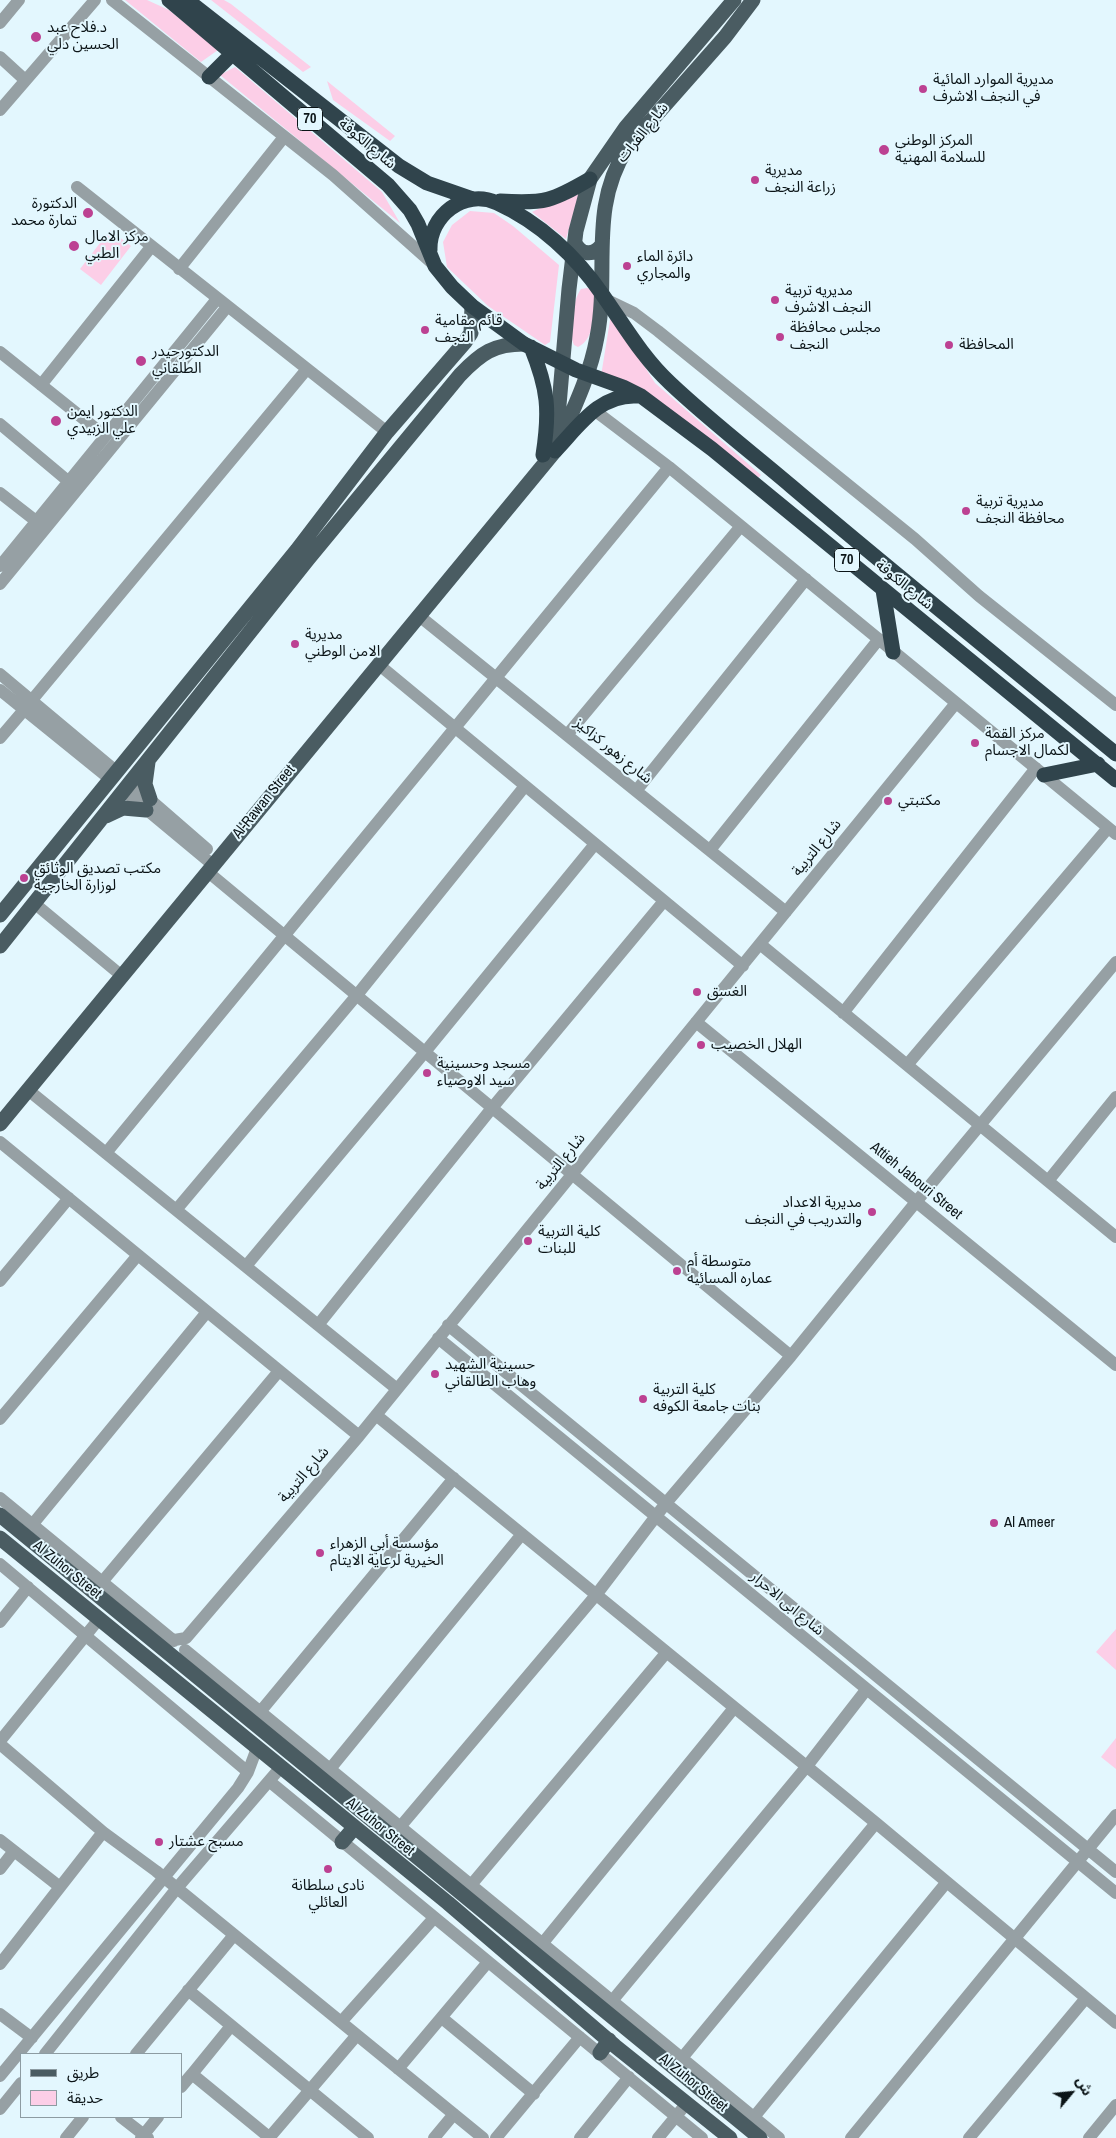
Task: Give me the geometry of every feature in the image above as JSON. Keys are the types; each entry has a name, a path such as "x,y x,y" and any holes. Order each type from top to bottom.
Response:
{"highway":[{"name":"شارع الكوفة","path":"174,2 388,185 410,210 433,260"},
{"name":"شارع الكوفة","path":"174,2 399,166 434,186 480,199"},
{"path":"209,78 233,53"},
{"path":"433,260 430,241 433,229 440,218 455,206 480,199 533,204 554,199 590,179"},
{"name":"70","path":"480,199 505,207 574,251 605,297"},
{"name":"70","path":"433,260 452,288 472,306 528,345 564,364"},
{"name":"شارع الكوفة","path":"605,297 643,353 672,385 838,526 1116,754"},
{"path":"528,345 546,391 549,453"},
{"name":"شارع الكوفة","path":"564,364 588,376 622,387 641,396 712,449 1116,780"},
{"path":"549,453 594,410 612,399 624,396 641,396"},
{"path":"882,590 893,652"},
{"path":"1040,772 1098,764"}],"main road":[{"name":"شارع الفرات","path":"564,364 574,251 590,179 626,127 734,0"},
{"name":"شارع الفرات","path":"588,376 598,337 605,297 601,246 604,208 616,166 628,148 725,37 753,0"},
{"path":"574,251 587,253 598,250 601,246"},
{"path":"0,946 128,787 302,554 386,432 466,342 471,332 472,306"},
{"path":"0,915 113,775 302,554 470,364 500,345 528,345"},
{"name":"Al-Rawan Street","path":"549,453 555,427 564,364"},
{"name":"Al-Rawan Street","path":"0,1124 418,615 530,482 549,453 588,376"},
{"path":"103,818 124,808 148,804 145,784 148,760"},
{"path":"59,843 74,855"},
{"name":"Al Zuhor Street","path":"0,1515 192,1672 370,1810 470,1892 494,1920 640,2032 760,2138"},
{"name":"Al Zuhor Street","path":"0,1538 459,1912 609,2040 730,2138"},
{"path":"22,1556 30,1551 32,1542"},
{"path":"44,1574 46,1565 53,1559"},
{"path":"342,1842 354,1828"},
{"path":"459,1912 466,1907 470,1892"},
{"path":"485,1934 486,1925 494,1920"},
{"path":"600,2053 609,2040"}],"street":[{"path":"0,23 19,0"},
{"path":"0,110 24,79 95,0"},
{"path":"112,0 333,175 433,260"},
{"path":"0,57 24,79"},
{"path":"179,269 284,136"},
{"path":"76,187 386,432"},
{"path":"41,385 150,247"},
{"path":"605,297 634,313 658,331 915,539 979,596 1116,705"},
{"path":"2,559 36,521 105,436 222,303"},
{"path":"0,584 222,303"},
{"path":"0,352 105,436"},
{"path":"0,738 307,370"},
{"path":"594,410 669,467 1112,831 907,1065"},
{"path":"0,424 68,481"},
{"path":"106,1153 669,467"},
{"path":"0,493 36,521"},
{"path":"567,735 741,526"},
{"path":"636,791 806,579"},
{"name":"شارع زهور كزاكيز","path":"418,615 786,912"},
{"path":"710,850 879,640"},
{"path":"378,664 742,966"},
{"path":"0,674 28,705 113,775"},
{"path":"0,690 28,705"},
{"name":"شارع التربية","path":"182,1643 359,1436 956,703"},
{"path":"843,1013 1040,772"},
{"path":"176,1210 357,995 525,786"},
{"path":"128,787 213,865 284,935 791,1356"},
{"path":"246,1266 425,1052 595,844"},
{"path":"318,1325 492,1108 664,901"},
{"path":"34,903 122,976"},
{"path":"760,944 1116,1237"},
{"path":"400,1827 596,1595 666,1503 791,1356 916,1202 1116,962"},
{"name":"Attieh Jabouri Street","path":"696,1022 1116,1365"},
{"path":"28,1090 397,1389"},
{"path":"1048,1181 1116,1097"},
{"path":"0,1142 359,1436"},
{"path":"0,1281 69,1198"},
{"path":"0,1419 138,1255"},
{"path":"32,1525 207,1312"},
{"name":"شارع ابی الاحرار","path":"448,1325 1116,1872"},
{"name":"شارع ابی الاحرار","path":"438,1338 1116,1893"},
{"path":"102,1582 279,1371"},
{"path":"376,1415 807,1766 1116,2023"},
{"path":"260,1712 454,1478"},
{"path":"0,1498 102,1582 182,1643 260,1712 330,1769 370,1810 400,1827 470,1892 542,1944 612,2000 640,2032 682,2058 779,2138"},
{"path":"330,1769 522,1534"},
{"path":"0,1564 248,1772"},
{"path":"0,1622 28,1587"},
{"path":"99,1619 0,1743 102,1832 177,1888 483,2138"},
{"path":"157,1644 182,1643"},
{"path":"182,1643 186,1661 192,1672"},
{"path":"470,1892 666,1653"},
{"path":"612,2000 807,1766 866,1690"},
{"path":"542,1944 734,1708"},
{"path":"0,2076 238,1788 248,1772 258,1748"},
{"path":"46,2053 177,1888 281,1767"},
{"path":"269,1781 702,2138"},
{"path":"851,2138 1116,1815"},
{"path":"682,2058 876,1823"},
{"path":"0,1964 102,1832"},
{"path":"0,1840 60,1887"},
{"path":"0,1869 14,1852"},
{"path":"754,2117 946,1883"},
{"path":"151,1893 165,1903"},
{"path":"341,2022 434,1918"},
{"path":"137,2053 234,1935"},
{"path":"398,2069 488,1962"},
{"path":"188,1990 368,2138"},
{"path":"969,2138 1086,1998"},
{"path":"54,2011 70,2025"},
{"path":"0,2014 32,2038"},
{"path":"442,2018 534,2094"},
{"path":"182,2086 231,2026"},
{"path":"192,2074 269,2138 357,2035"},
{"path":"496,2138 580,2037"},
{"path":"580,2138 629,2077"},
{"path":"0,2109 20,2084"},
{"path":"658,2138 687,2103"},
{"path":"1088,2138 1116,2105"},
{"path":"434,2138 454,2114"},
{"path":"66,2138 83,2118"},
{"path":"122,2118 144,2137 157,2118"}],"green space":[{"path":"125,0 147,0 169,10 218,50 201,62"},
{"path":"211,0 224,0 231,4 311,67 303,72"},
{"path":"235,67 382,192 400,223 220,75"},
{"path":"327,81 395,136 390,141 333,100"},
{"path":"581,188 566,239 532,212"},
{"path":"470,211 494,213 513,226 559,265 550,342 545,345 488,306 447,267 443,242 452,225"},
{"path":"110,230 131,246 101,285 80,269"},
{"path":"587,288 592,290 596,296 593,324 588,338 578,347 574,345 572,339 572,317 575,301 581,289"},
{"path":"611,314 655,383 761,475 755,481 601,376"},
{"path":"1116,1629 1116,1670 1096,1652"},
{"path":"1116,1738 1116,1769 1101,1757"}],"place":[{"name":"د.فلاح عبد الحسين دلي","path":"36,37"},
{"name":"مديرية الموارد المائية في النجف الاشرف","path":"923,89"},
{"name":"المركز الوطني للسلامة المهنية","path":"884,150"},
{"name":"مديرية زراعة النجف","path":"755,180"},
{"name":"الدكتورة تمارة محمد","path":"88,213"},
{"name":"مركز الامال الطبي","path":"74,246"},
{"name":"دائرة الماء والمجاري","path":"627,266"},
{"name":"مديريه تربية النجف الاشرف","path":"775,300"},
{"name":"قائم مقامية النجف","path":"425,330"},
{"name":"مجلس محافظة النجف","path":"780,337"},
{"name":"المحافظة","path":"949,345"},
{"name":"الدكتورحيدر الطلقاني","path":"141,361"},
{"name":"الدكتور ايمن علي الزبيدي","path":"56,421"},
{"name":"مديرية تربية محافظة النجف","path":"966,511"},
{"name":"مديرية الامن الوطني","path":"295,644"},
{"name":"مركز القمة لكمال الاجسام","path":"975,743"},
{"name":"مكتبتي","path":"888,801"},
{"name":"مكتب تصديق الوثائق لوزارة الخارجية","path":"24,878"},
{"name":"الغسق","path":"697,992"},
{"name":"الهلال الخصيب","path":"701,1045"},
{"name":"مسجد وحسينية سيد الاوصياء","path":"427,1073"},
{"name":"مديرية الاعداد والتدريب في النجف","path":"872,1212"},
{"name":"كلية التربية للبنات","path":"528,1241"},
{"name":"متوسطة أم عماره المسائيه","path":"677,1271"},
{"name":"حسينية الشهيد وهاب الطالقاني","path":"435,1374"},
{"name":"كلية التربية بنات جامعة الكوفه","path":"643,1399"},
{"name":"Al Ameer","path":"994,1523"},
{"name":"مؤسسة أبي الزهراء الخيرية لرعاية الايتام","path":"320,1553"},
{"name":"مسبح عشتار","path":"159,1842"},
{"name":"نادي سلطانة العائلي","path":"328,1869"}]}
